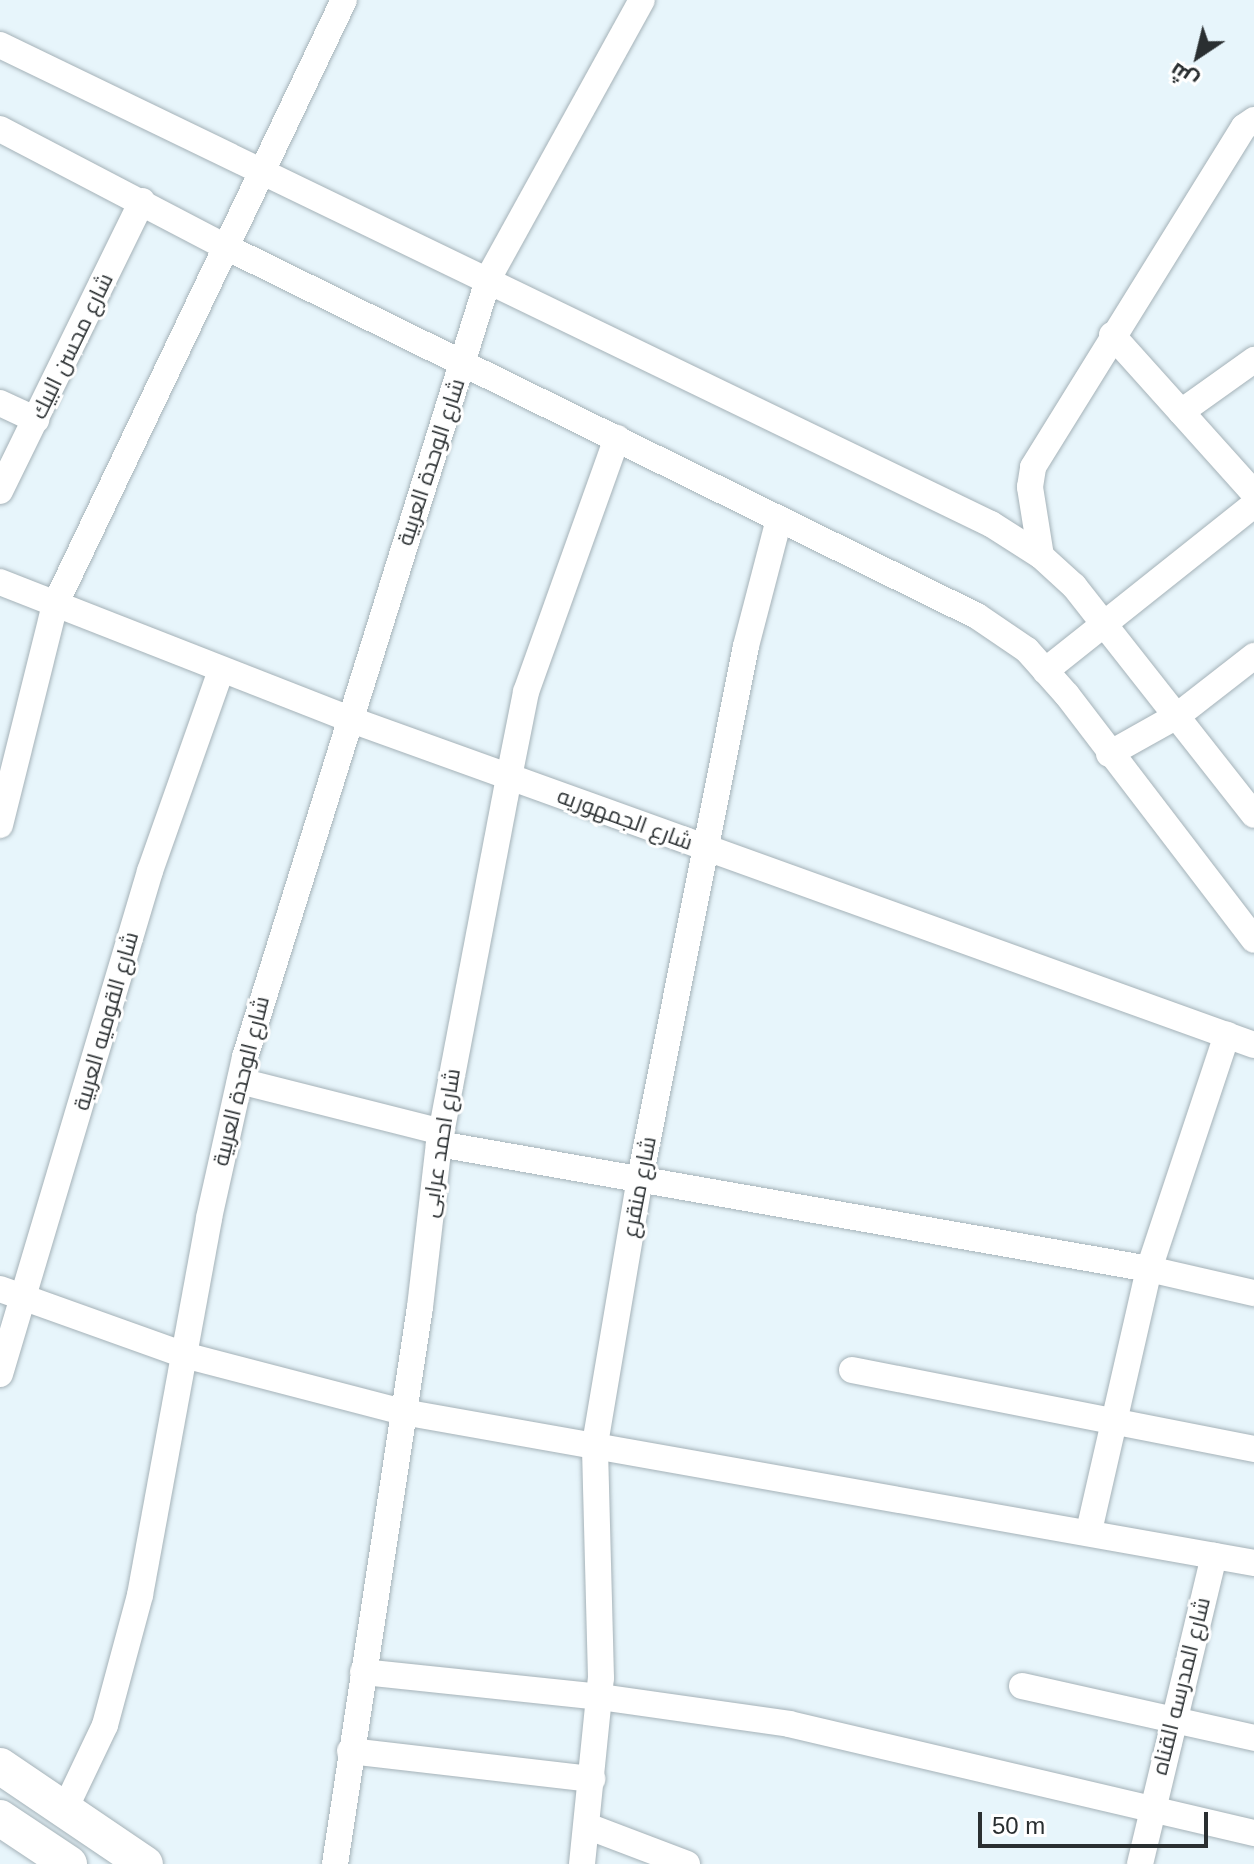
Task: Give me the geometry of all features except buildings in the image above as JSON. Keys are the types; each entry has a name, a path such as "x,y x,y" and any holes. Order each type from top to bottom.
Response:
{"main road":[{"path":"0,1766 145,1864"},
{"path":"0,1818 69,1864"}],"street":[{"path":"0,825 6,787 55,605 224,246 264,174 344,0"},
{"name":"شارع الوحدة العربية","path":"65,1809 105,1725 124,1660 240,1081 349,719 489,277 642,0"},
{"path":"0,45 264,174 489,277 943,499 1041,556 1104,624 1252,809"},
{"path":"1041,556 1030,487 1033,467 1112,335 1244,127 1254,120"},
{"path":"0,129 224,246 977,616 1027,650 1045,671 1254,940"},
{"name":"شارع محسن البيك","path":"0,491 142,201"},
{"path":"1112,335 1254,493"},
{"path":"1181,412 1254,360"},
{"path":"0,403 36,420"},
{"name":"شارع احمد عرابى","path":"335,1864 403,1412 440,1138 509,777 526,692 617,438"},
{"path":"1045,671 1254,505"},
{"name":"شارع منقرع","path":"582,1864 600,1697 595,1444 640,1178 709,850 746,646 779,519"},
{"name":"شارع الجمهوريه","path":"0,582 349,719 1254,1045"},
{"path":"1109,754 1177,716 1254,656"},
{"name":"شارع القوميه العربية","path":"0,1374 26,1299 150,871 221,670"},
{"path":"1089,1531 1149,1269 1227,1035"},
{"path":"240,1081 440,1138 640,1178 1149,1269 1254,1293"},
{"path":"0,1289 184,1355 403,1412 1089,1531 1254,1563"},
{"path":"852,1370 1116,1419 1254,1449"},
{"name":"شارع المدرسه القناه","path":"1140,1864 1151,1807 1214,1556"},
{"path":"363,1672 600,1697 789,1724 1254,1833"},
{"path":"1022,1686 1254,1738"},
{"path":"350,1751 592,1779"},
{"path":"587,1826 687,1864"}]}
